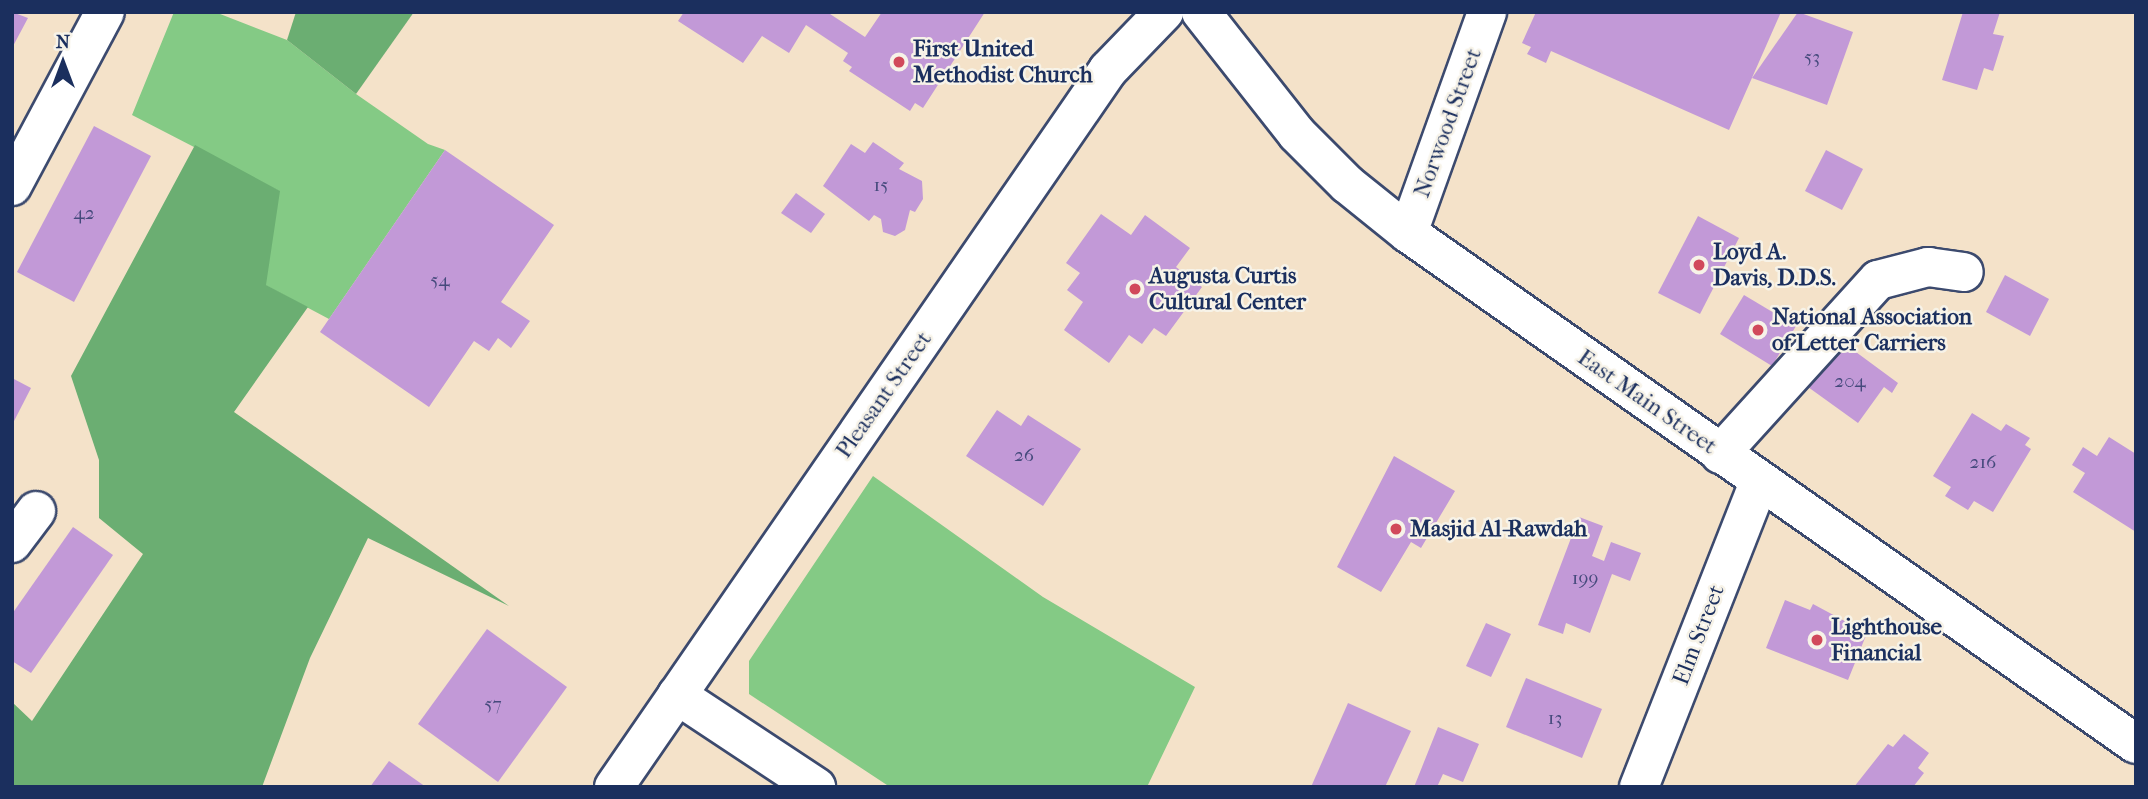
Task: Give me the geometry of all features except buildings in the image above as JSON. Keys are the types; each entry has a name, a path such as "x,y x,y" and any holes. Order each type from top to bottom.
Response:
{"street":[{"path":"14,178 105,12"},
{"name":"Pleasant Street","path":"614,787 1108,69 1164,12"},
{"name":"East Main Street","path":"1201,12 1297,134 1347,184 1408,233 1759,483 2136,744"},
{"name":"Norwood Street","path":"1408,233 1488,12"},
{"path":"1720,454 1878,280 1928,267 1964,272"},
{"name":"Elm Street","path":"1639,787 1759,483"},
{"path":"12,543 36,511"},
{"path":"677,695 816,787"}],"green space":[{"path":"174,12 215,12 287,40 356,94 428,144 445,150 329,319 265,285 279,191 132,115"},
{"path":"296,12 414,12 356,94 287,40"},
{"path":"195,145 280,191 266,285 308,307 234,412 509,606 368,538 310,658 262,787 12,787 12,702 32,721 143,554 99,518 99,460 71,376"},
{"path":"873,476 1043,597 1195,687 1147,787 890,787 749,694 749,661"}],"place":[{"name":"First United Methodist Church","path":"899,62"},
{"name":"Loyd A. Davis, D.D.S.","path":"1699,265"},
{"name":"Augusta Curtis Cultural Center","path":"1135,289"},
{"name":"National Association of Letter Carriers","path":"1758,330"},
{"name":"Masjid Al-Rawdah","path":"1396,529"},
{"name":"Lighthouse Financial","path":"1817,640"}]}
